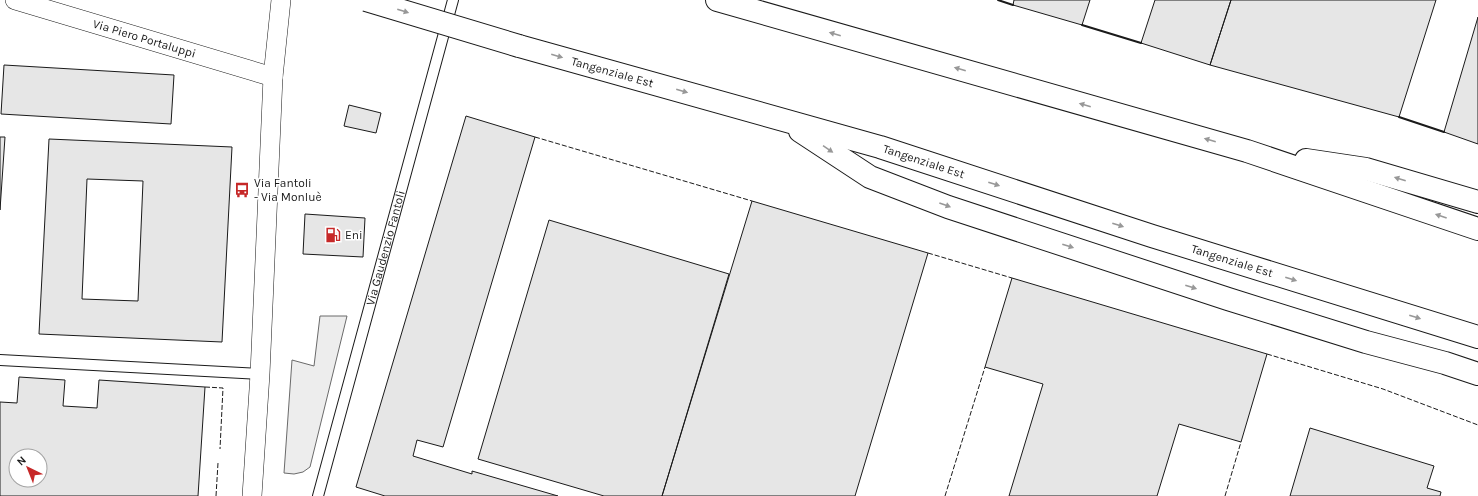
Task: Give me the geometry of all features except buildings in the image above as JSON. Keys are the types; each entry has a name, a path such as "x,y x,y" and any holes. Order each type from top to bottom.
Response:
{"highway":[{"name":"Tangenziale Est","path":"366,0 519,46 880,147 1152,236 1478,337"},
{"path":"717,0 1247,151 1478,229"},
{"path":"784,120 870,177 948,207 1228,299 1366,342 1445,363 1478,374"},
{"path":"1247,151 1366,169 1478,202"}],"street":[{"name":"Via Piero Portaluppi","path":"15,0 273,77"},
{"path":"252,496 260,374 273,77 281,0"}],"lane":[{"name":"Via Gaudenzio Fantoli","path":"318,496 453,0"},
{"path":"0,360 260,374"}],"shaded area":[{"path":"320,316 347,316 310,467 303,472 294,474 284,473 292,360 314,366"}],"fence":[{"path":"535,137 752,201"},
{"path":"928,253 1012,278"},
{"path":"1267,354 1383,389 1478,425"},
{"path":"945,496 985,367"},
{"path":"205,387 223,388 220,449"},
{"path":"1225,496 1241,442"},
{"path":"216,496 218,463"}],"wall":[{"path":"998,0 1013,5"},
{"path":"1082,25 1141,43"},
{"path":"1399,117 1444,132"}],"place":[{"name":"Via Fantoli - Via Monluè","path":"242,190"},
{"name":"Eni","path":"333,235"}]}
